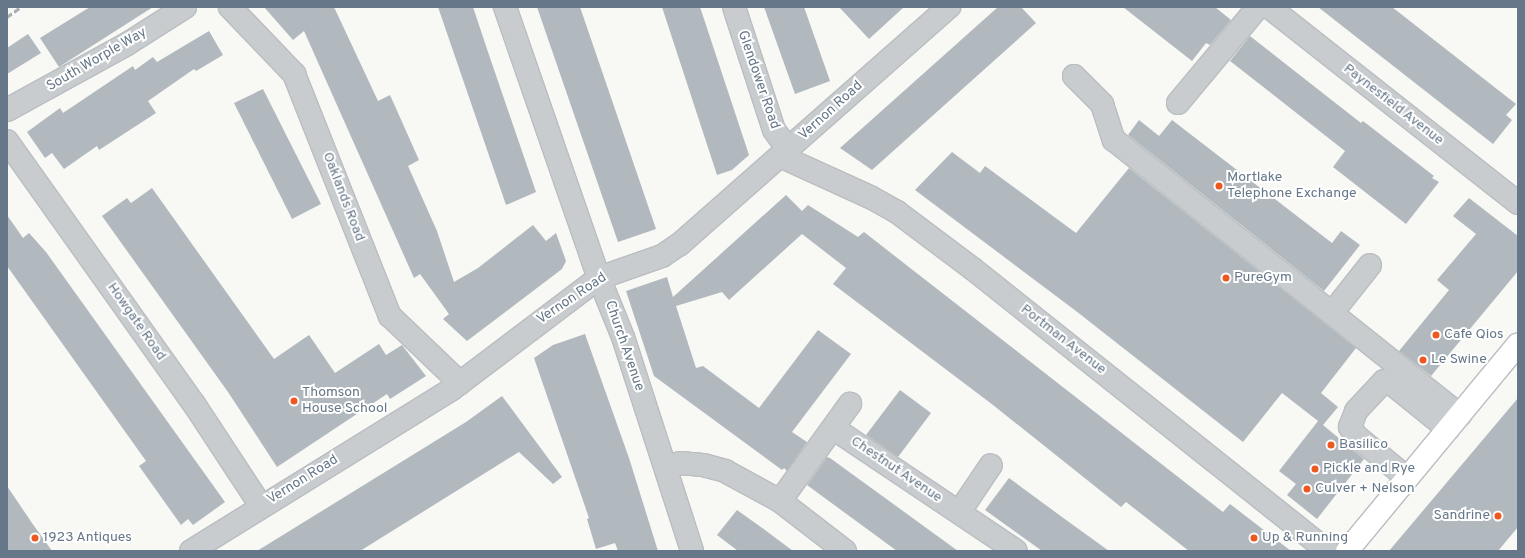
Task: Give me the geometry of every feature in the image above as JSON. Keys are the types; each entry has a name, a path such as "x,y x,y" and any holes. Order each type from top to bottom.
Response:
{"highway":[{"path":"1347,551 1518,344"}],"street":[{"name":"South Worple Way","path":"7,110 127,44 185,7"},
{"name":"Oaklands Road","path":"230,7 294,74 390,316 460,383"},
{"name":"Church Avenue","path":"505,7 599,278 623,337 667,468 692,551"},
{"name":"Glendower Road","path":"734,7 774,130 784,153"},
{"name":"Vernon Road","path":"191,551 460,383 536,323 599,278 662,256 680,244 949,7"},
{"path":"1178,103 1258,7"},
{"name":"Paynesfield Avenue","path":"1269,7 1518,203"},
{"path":"1074,76 1102,104 1114,140 1332,313 1454,422"},
{"name":"Howgate Road","path":"7,141 194,404 262,506"},
{"name":"Portman Avenue","path":"784,153 897,212 973,269 1328,551"},
{"path":"1332,313 1370,265"},
{"path":"1407,478 1356,436 1350,427 1356,411 1384,382 1392,384 1454,422"},
{"path":"780,502 850,404"},
{"name":"Chestnut Avenue","path":"833,428 934,498 960,511 1016,551"},
{"path":"667,468 680,463 703,465 724,471 780,502 845,551"},
{"path":"960,511 991,465"}],"building":[{"path":"90,7 153,7 59,67 40,38"},
{"path":"264,7 334,7 378,101 390,95 419,160 408,166 437,231 454,282 478,268 533,225 546,241 556,233 566,261 562,269 467,341 443,319 449,314 420,274 414,278 304,31 293,40"},
{"path":"438,7 473,7 536,192 506,205"},
{"path":"537,7 580,7 656,229 618,242"},
{"path":"662,7 700,7 749,155 732,170 717,175"},
{"path":"764,7 804,7 830,81 795,94"},
{"path":"839,7 904,7 869,39"},
{"path":"998,7 1021,7 1036,23 872,170 840,148"},
{"path":"1123,7 1215,7 1231,20 1210,45 1206,43 1192,61"},
{"path":"1318,7 1392,7 1516,104 1506,115 1512,120 1493,144"},
{"path":"209,31 223,55 196,71 194,69 148,101 156,113 99,150 97,146 64,169 52,153 45,158 27,132 60,108 63,113 133,66 135,70 153,57 157,62"},
{"path":"28,34 41,53 7,74 7,48"},
{"path":"1250,36 1361,123 1363,121 1434,176 1432,178 1439,182 1406,224 1333,167 1345,151 1230,61"},
{"path":"263,89 321,204 292,219 234,103"},
{"name":"Mortlake Telephone Exchange","path":"1139,120 1159,136 1172,120 1332,243 1341,231 1360,245 1324,291 1128,135"},
{"path":"952,152 980,173 985,166 1076,233 1129,168 1356,348 1321,393 1338,407 1323,425 1364,459 1317,519 1287,495 1296,484 1279,471 1318,421 1282,393 1243,442 1076,311 915,190"},
{"path":"152,188 274,359 309,335 335,373 379,344 386,355 402,345 426,376 390,399 387,394 277,467 228,392 102,216 127,198 131,203"},
{"path":"786,195 802,211 808,205 858,237 864,232 1223,512 1230,504 1291,551 1189,551 1126,502 1121,507 993,405 833,284 846,268 802,234 729,300 722,292 676,306 696,368 703,366 759,408 818,330 851,354 792,432 807,442 787,471 784,468 782,470 654,376 626,291 667,277 673,297"},
{"path":"1469,198 1518,236 1518,271 1431,376 1399,351 1449,290 1437,280 1476,234 1453,216"},
{"path":"7,215 23,238 29,233 46,252 225,502 193,525 188,519 181,525 139,466 146,461 7,266"},
{"path":"585,334 629,458 658,551 618,551 615,543 596,549 587,519 589,518 534,358 553,345"},
{"path":"900,390 931,413 898,457 866,435"},
{"path":"502,396 562,477 553,484 519,452 360,551 257,551 466,422"},
{"path":"1518,398 1518,527 1498,551 1389,551"},
{"path":"827,457 958,551 897,551 807,485"},
{"path":"1009,478 1109,551 1042,551 985,510"},
{"path":"7,486 32,523 52,551 7,551"},
{"path":"737,510 793,551 738,551 717,535"}],"railway":[{"path":"7,17 21,7"}],"place":[{"name":"Mortlake Telephone Exchange","path":"1219,186"},
{"name":"PureGym","path":"1226,278"},
{"name":"Cafe Qios","path":"1436,335"},
{"name":"Le Swine","path":"1423,360"},
{"name":"Thomson House School","path":"294,401"},
{"name":"Basilico","path":"1331,445"},
{"name":"Pickle and Rye","path":"1315,469"},
{"name":"Culver + Nelson","path":"1307,489"},
{"name":"Sandrine","path":"1498,516"},
{"name":"1923 Antiques","path":"35,538"},
{"name":"Up & Running","path":"1254,538"}]}
